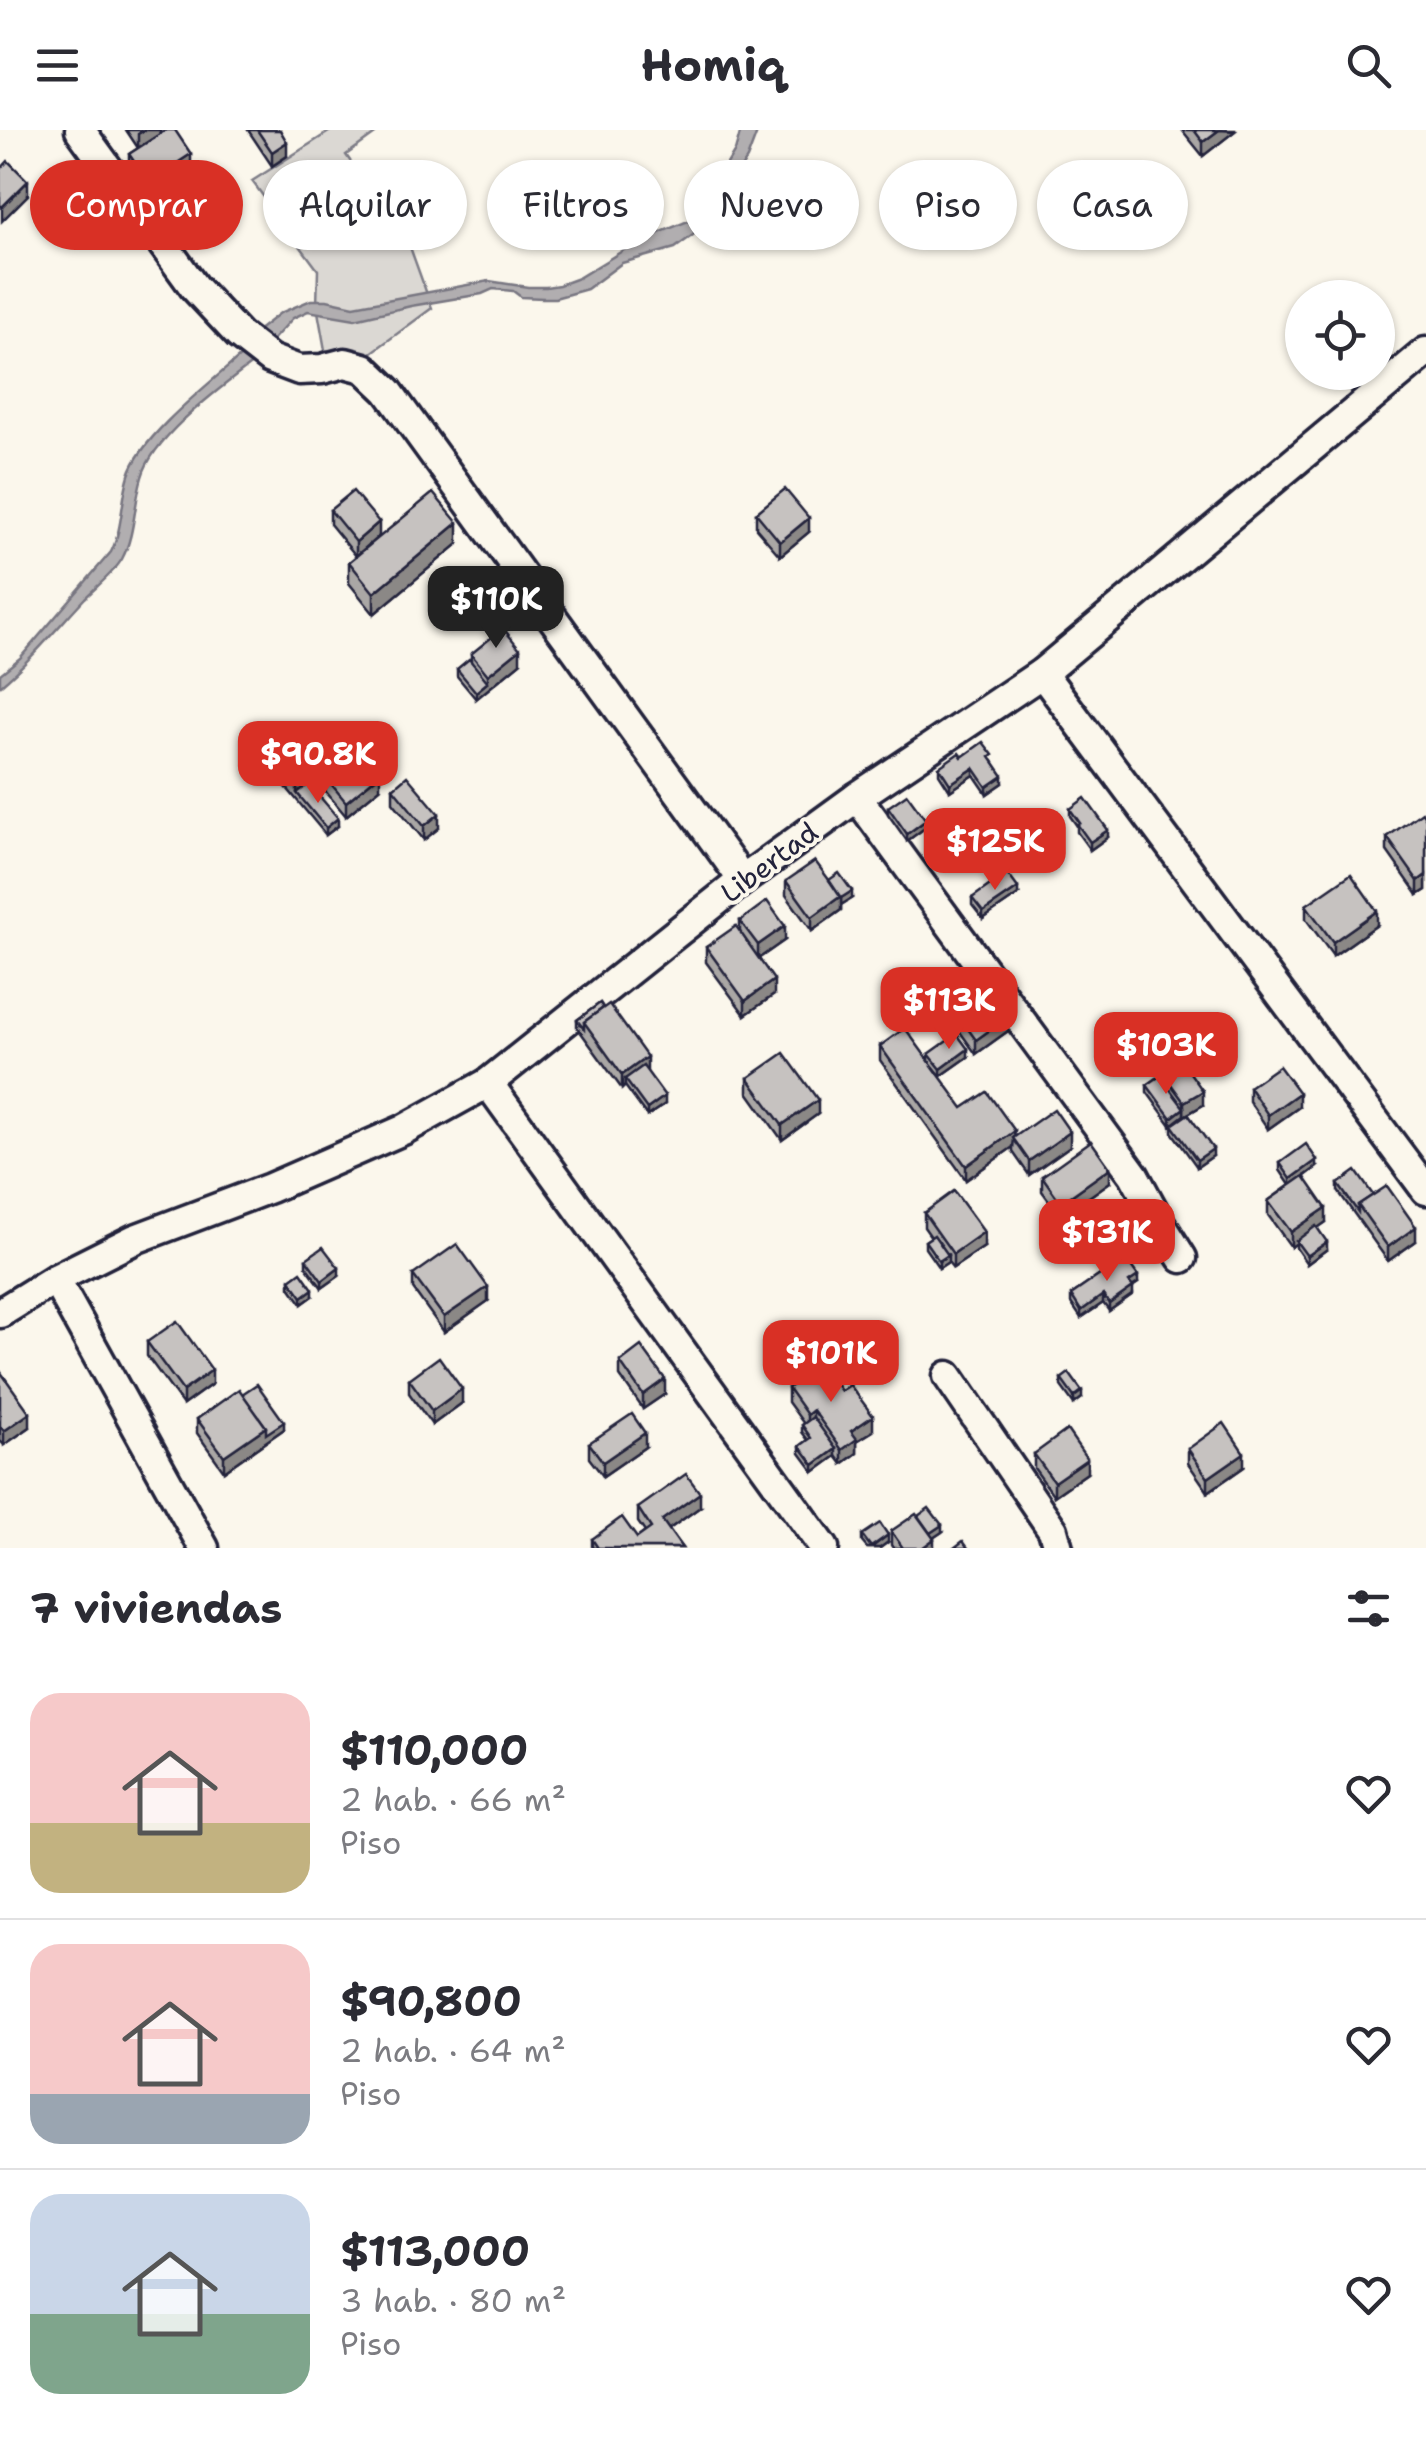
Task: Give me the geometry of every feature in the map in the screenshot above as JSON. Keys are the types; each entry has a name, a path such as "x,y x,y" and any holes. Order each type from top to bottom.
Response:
{"street":[{"path":"80,130 194,287 239,335 270,358 299,370 322,370 345,363 364,368 388,391 743,880"},
{"name":"Libertad","path":"0,1313 55,1279 135,1239 270,1188 402,1130 488,1083 743,880 857,797 1042,673 1426,352"},
{"path":"1042,673 1426,1190"},
{"path":"857,797 1134,1175 1182,1258"},
{"path":"488,1083 824,1548"},
{"path":"55,1279 204,1548"},
{"path":"948,1376 1053,1530 1058,1548"}],"shaded area":[{"path":"332,130 373,130 375,134 346,155 349,160 285,160"},
{"path":"741,130 758,130 746,160 729,160"},
{"path":"263,174 263,196 252,181"},
{"path":"684,223 684,242 675,248 622,263 587,289 555,298 521,297 513,291 493,289 355,319 308,311 293,318 268,345 252,335 280,313 311,300 354,306 489,281 528,287 559,285 624,250 664,250 664,231"},
{"path":"303,250 411,250 432,308 363,359 325,350 317,306 318,270"},
{"path":"242,355 253,363 173,430 149,462 119,564 0,686 0,674 20,658 111,552 129,475 147,444"}],"building":[{"path":"166,130 175,130 191,154 182,160 133,160 129,154"},
{"path":"257,130 280,130 287,142 272,152"},
{"path":"1194,130 1219,130 1203,142"},
{"path":"8,161 28,181 2,207 0,170"},
{"path":"785,489 809,518 780,542 756,513"},
{"path":"353,491 379,522 356,542 330,510"},
{"path":"433,493 458,523 374,593 349,562"},
{"path":"503,628 520,649 488,675 471,654"},
{"path":"469,659 488,682 476,692 457,669"},
{"path":"290,730 321,767 297,786 266,749"},
{"path":"983,742 1003,776 987,787 974,768 950,784 939,767"},
{"path":"356,745 380,774 346,802 322,773"},
{"path":"407,776 439,814 424,826 393,788"},
{"path":"309,784 338,818 326,828 297,793"},
{"path":"907,794 926,820 907,834 888,807"},
{"path":"1085,798 1108,830 1090,842 1070,809"},
{"path":"1422,812 1426,819 1426,875 1418,881 1387,837"},
{"path":"815,861 841,896 812,917 786,881"},
{"path":"839,873 852,891 841,898 829,880"},
{"path":"1007,873 1018,888 983,912 972,898"},
{"path":"1351,874 1377,911 1333,942 1306,905"},
{"path":"767,901 785,926 758,945 740,921"},
{"path":"736,926 774,980 745,1001 706,947"},
{"path":"977,974 1008,1017 976,1040 945,997"},
{"path":"600,1003 603,1008 584,1022 584,1029 577,1020"},
{"path":"609,1004 647,1057 622,1075 584,1022"},
{"path":"905,1028 963,1108 987,1092 1015,1131 966,1166 880,1046"},
{"path":"957,1034 968,1049 941,1069 929,1054"},
{"path":"784,1053 818,1100 782,1125 748,1078"},
{"path":"1178,1056 1203,1091 1184,1102 1160,1069"},
{"path":"643,1066 665,1096 647,1109 625,1079"},
{"path":"1279,1066 1299,1093 1268,1115 1249,1087"},
{"path":"1160,1076 1184,1108 1171,1118 1147,1085"},
{"path":"1054,1109 1070,1132 1029,1161 1013,1138"},
{"path":"1188,1114 1213,1149 1197,1160 1172,1125"},
{"path":"1091,1141 1110,1168 1061,1203 1042,1176"},
{"path":"1306,1144 1317,1160 1291,1179 1280,1163"},
{"path":"1356,1171 1373,1195 1358,1205 1358,1212 1338,1184"},
{"path":"1304,1176 1326,1208 1291,1232 1268,1201"},
{"path":"1387,1186 1416,1227 1388,1247 1358,1205"},
{"path":"954,1191 984,1232 953,1254 924,1213"},
{"path":"1316,1226 1327,1242 1307,1256 1296,1241"},
{"path":"934,1235 948,1255 939,1261 925,1241"},
{"path":"457,1244 488,1287 444,1317 413,1275"},
{"path":"323,1247 339,1268 322,1281 306,1259"},
{"path":"1122,1253 1138,1276 1129,1282 1133,1287 1109,1304 1103,1295 1081,1311 1071,1295 1116,1264 1113,1259"},
{"path":"301,1272 313,1289 302,1297 290,1280"},
{"path":"177,1321 212,1370 183,1391 147,1342"},
{"path":"641,1346 665,1379 643,1395 620,1362"},
{"path":"439,1357 462,1389 432,1411 409,1379"},
{"path":"822,1364 841,1391 850,1385 873,1416 851,1431 857,1439 842,1450 813,1410 807,1415 788,1388"},
{"path":"0,1371 30,1413 4,1431 0,1426"},
{"path":"1069,1373 1082,1391 1074,1397 1061,1379"},
{"path":"257,1384 284,1422 266,1434 266,1427 242,1394"},
{"path":"239,1389 266,1427 224,1456 197,1419"},
{"path":"632,1414 645,1433 603,1462 589,1443"},
{"path":"813,1417 836,1449 814,1465 800,1446 811,1438 802,1425"},
{"path":"1224,1423 1244,1453 1208,1478 1188,1449"},
{"path":"1067,1430 1087,1459 1054,1482 1034,1454"},
{"path":"686,1474 700,1493 662,1520 682,1548 598,1548 592,1539 622,1517 637,1538 651,1528 638,1508"},
{"path":"929,1508 942,1525 930,1533 918,1516"},
{"path":"916,1514 934,1539 922,1548 903,1548 891,1531"},
{"path":"880,1523 888,1535 871,1547 862,1535"}]}
